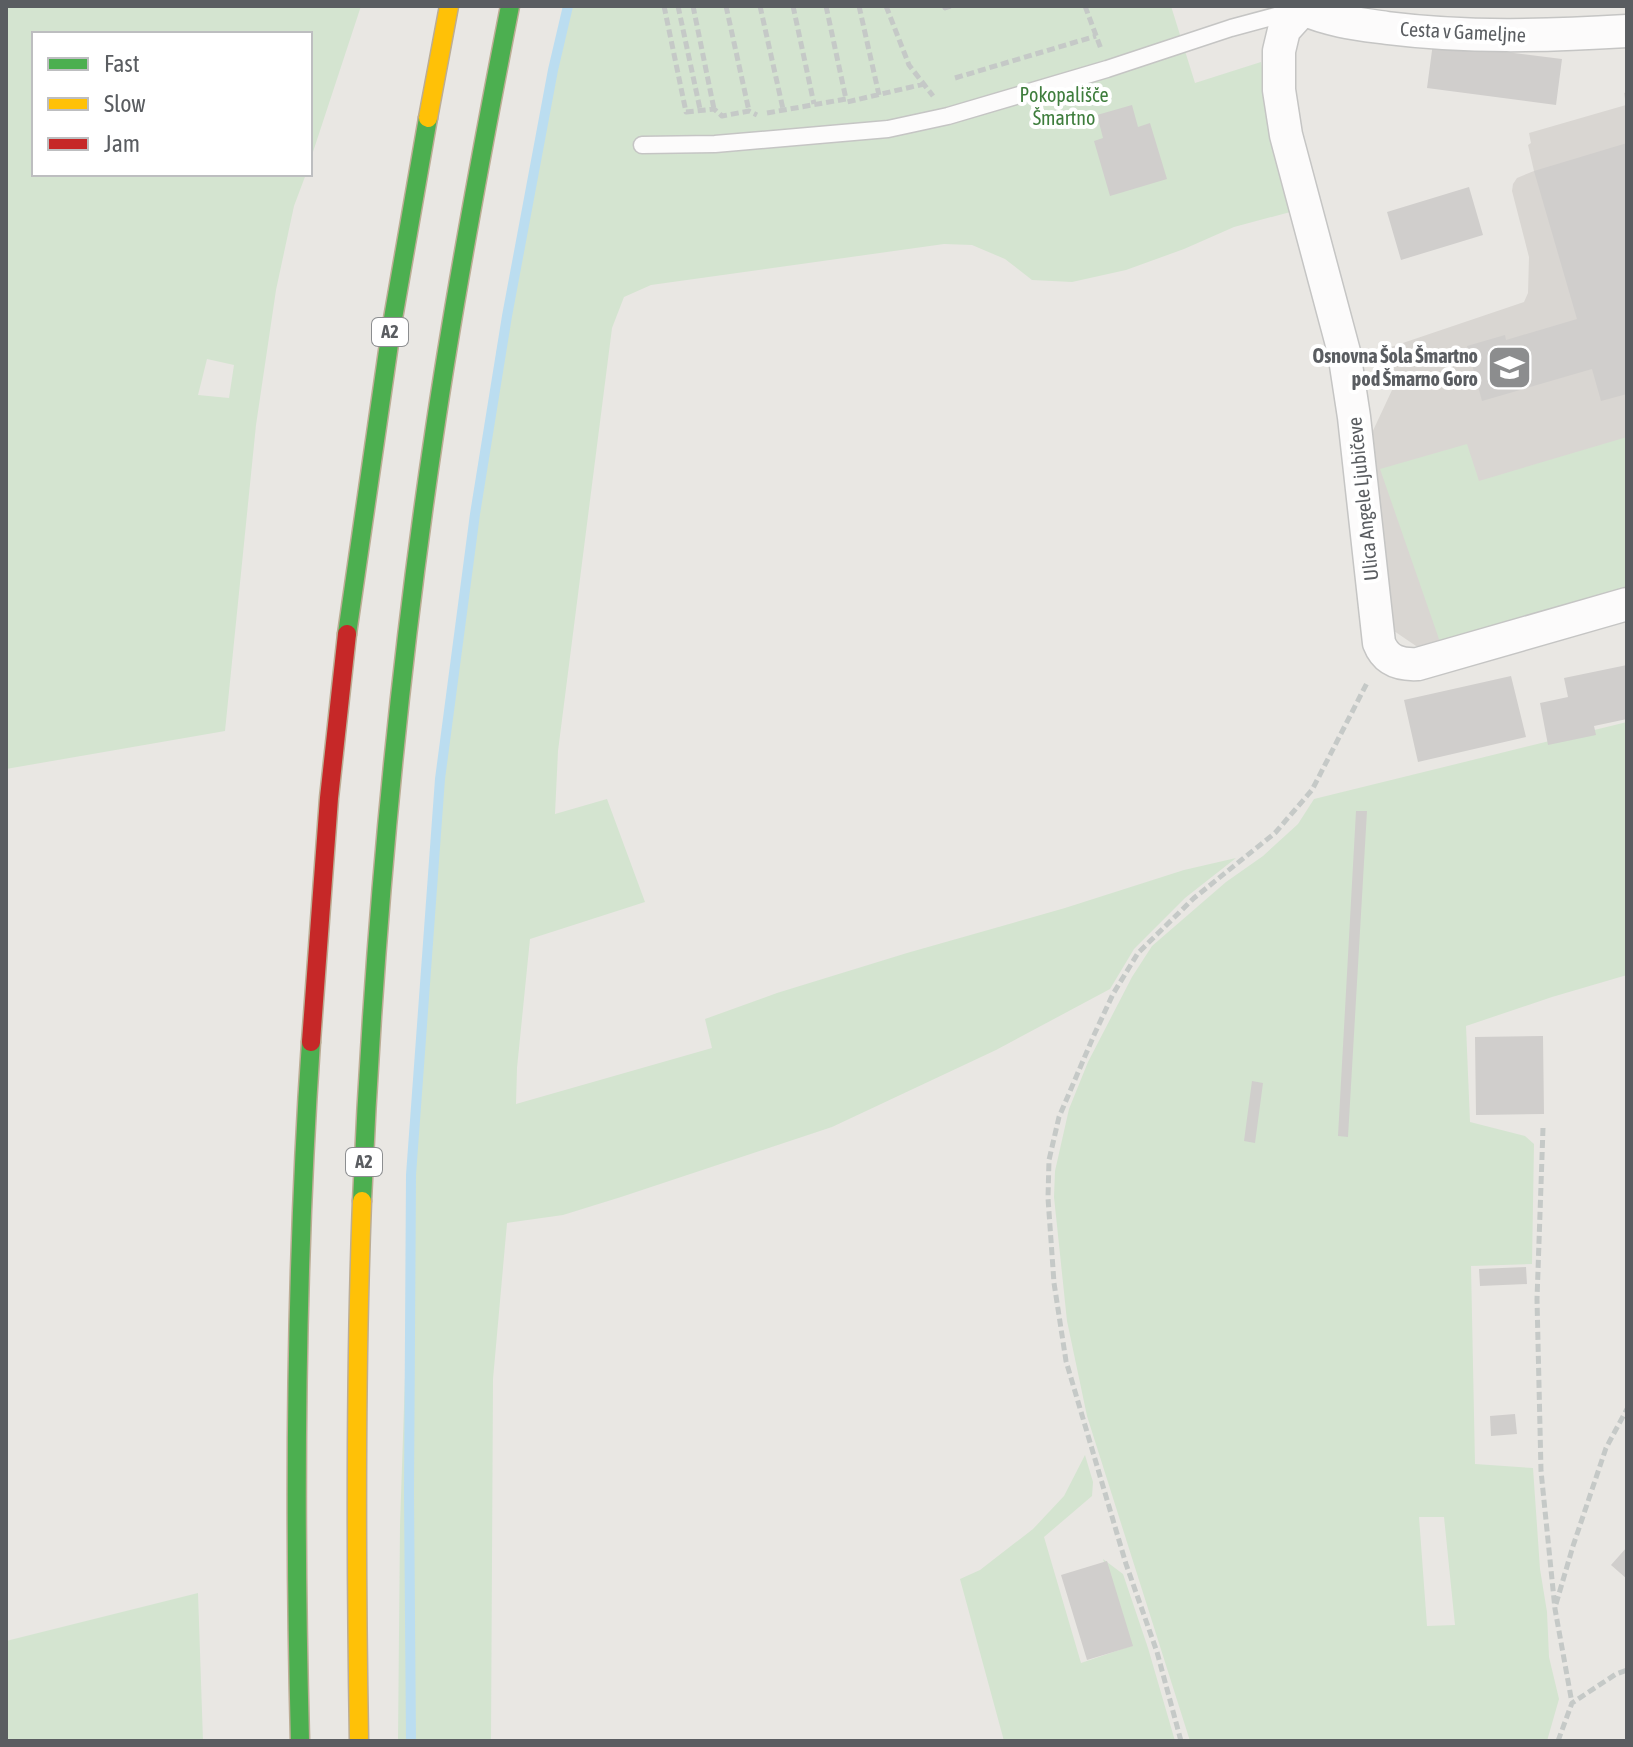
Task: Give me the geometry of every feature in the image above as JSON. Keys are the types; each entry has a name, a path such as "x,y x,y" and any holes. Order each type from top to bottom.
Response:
{"highway":[{"name":"A2","path":"300,1741 296,1497 300,1285 306,1136 325,849 344,659 380,394 449,6"},
{"name":"A2","path":"359,1741 355,1489 357,1307 370,1036 392,763 412,585 438,404 483,138 510,6"}],"street":[{"name":"Cesta v Gameljne","path":"1304,7 1321,17 1435,34 1552,35 1627,31"},
{"name":"Ulica Angele Ljubičeve","path":"1304,7 1284,30 1279,51 1279,90 1286,135 1344,352 1379,643 1383,652"},
{"path":"1383,652 1396,662 1418,664 1627,604"}],"lane":[{"path":"642,145 715,144 888,129 948,116 1304,7"}],"path":[{"path":"664,6 686,112 714,109"},
{"path":"678,6 700,109"},
{"path":"693,6 714,109 722,116 749,111 757,115 846,99 847,102 924,84"},
{"path":"726,6 749,111"},
{"path":"760,6 783,109"},
{"path":"793,6 814,104"},
{"path":"826,6 846,99"},
{"path":"859,6 879,95"},
{"path":"886,6 909,65 948,116"},
{"path":"944,6 951,6"},
{"path":"1085,6 1107,69"},
{"path":"955,78 1096,36"},
{"path":"1181,1741 1157,1652 1126,1564 1066,1361 1054,1283 1048,1198 1049,1160 1059,1117 1094,1035 1113,994 1138,953 1194,898 1275,833 1312,790 1383,652"},
{"path":"1543,1128 1537,1299 1541,1471 1555,1609 1572,1703 1558,1741"},
{"path":"1555,1609 1606,1448 1627,1409"},
{"path":"1572,1703 1627,1670"}],"shaded area":[{"name":"Osnovna Šola Šmartno pod Šmarno Goro","path":"1627,92 1627,587 1419,648 1394,631 1370,437 1393,388 1388,348 1524,302 1528,293 1529,257 1512,191 1517,178 1534,171 1528,145 1531,143 1529,133 1626,105 1624,93"}],"green space":[{"path":"6,6 361,6 312,155 312,32 32,32 32,176 305,176 294,206 276,290 256,425 225,731 6,769","holes":["207,359 234,365 229,398 198,395"]},
{"name":"Pokopališče Šmartno","path":"564,6 1171,6 1195,83 1261,62 1270,116 1294,211 1234,227 1126,270 1072,282 1032,280 1005,259 972,245 944,244 651,285 624,297 612,328 558,751 555,814 607,799 645,902 530,939 516,1104 712,1048 705,1019 777,993 1184,870 1236,858 1185,898 1134,949 1110,989 996,1050 832,1127 563,1215 507,1223 493,1379 491,1741 398,1741 400,1526 416,1050 455,671 497,349"},
{"path":"1627,437 1627,587 1440,642 1380,469 1467,444 1479,481"},
{"path":"1627,722 1627,975 1466,1026 1470,1122 1525,1136 1534,1144 1532,1264 1471,1266 1475,1464 1533,1468 1549,1657 1559,1699 1547,1741 1190,1741 1087,1416 1067,1321 1054,1197 1055,1171 1069,1109 1088,1062 1132,977 1152,946 1226,882 1263,856 1298,824 1314,799","holes":["1419,1517 1444,1517 1455,1625 1427,1626"]},
{"path":"1085,1455 1093,1482 1092,1496 1044,1537 1081,1663 1131,1646 1103,1559 1123,1574 1175,1741 1004,1741 960,1579 980,1570 1033,1529 1064,1496"},
{"path":"198,1593 203,1741 6,1741 6,1641"}],"building":[{"path":"1433,43 1562,59 1556,105 1427,88"},
{"path":"1132,105 1138,127 1150,123 1167,179 1110,196 1094,141 1103,138 1097,115"},
{"path":"1627,143 1627,394 1601,401 1592,369 1482,401 1467,346 1505,335 1506,340 1577,319 1534,171"},
{"path":"1469,187 1483,235 1401,260 1387,212"},
{"path":"1627,665 1627,719 1594,726 1596,735 1548,745 1540,703 1568,697 1564,678"},
{"path":"1511,676 1526,737 1418,762 1404,700"},
{"path":"1356,811 1367,811 1348,1137 1338,1136"},
{"path":"1543,1036 1544,1114 1476,1115 1475,1037"},
{"path":"1252,1081 1263,1083 1255,1143 1244,1141"},
{"path":"1526,1267 1527,1284 1480,1286 1479,1269"},
{"path":"1515,1414 1517,1434 1491,1436 1490,1416"},
{"path":"1627,1547 1627,1579 1611,1565"},
{"path":"1107,1561 1133,1646 1087,1660 1061,1575"}],"waterway":[{"path":"411,1741 411,1175 440,779 475,514 507,316 568,6"}],"traffic: fast":[{"path":"362,1201 380,913 408,626 451,328 510,6"},
{"path":"347,634 391,330 428,118"},
{"path":"300,1741 297,1392 311,1042"}],"traffic: slow":[{"path":"428,118 449,6"},
{"path":"359,1741 357,1471 362,1201"}],"traffic: jam":[{"path":"311,1042 329,798 347,634"}],"place":[{"name":"Osnovna Šola Šmartno pod Šmarno Goro","path":"1509,368"}]}
